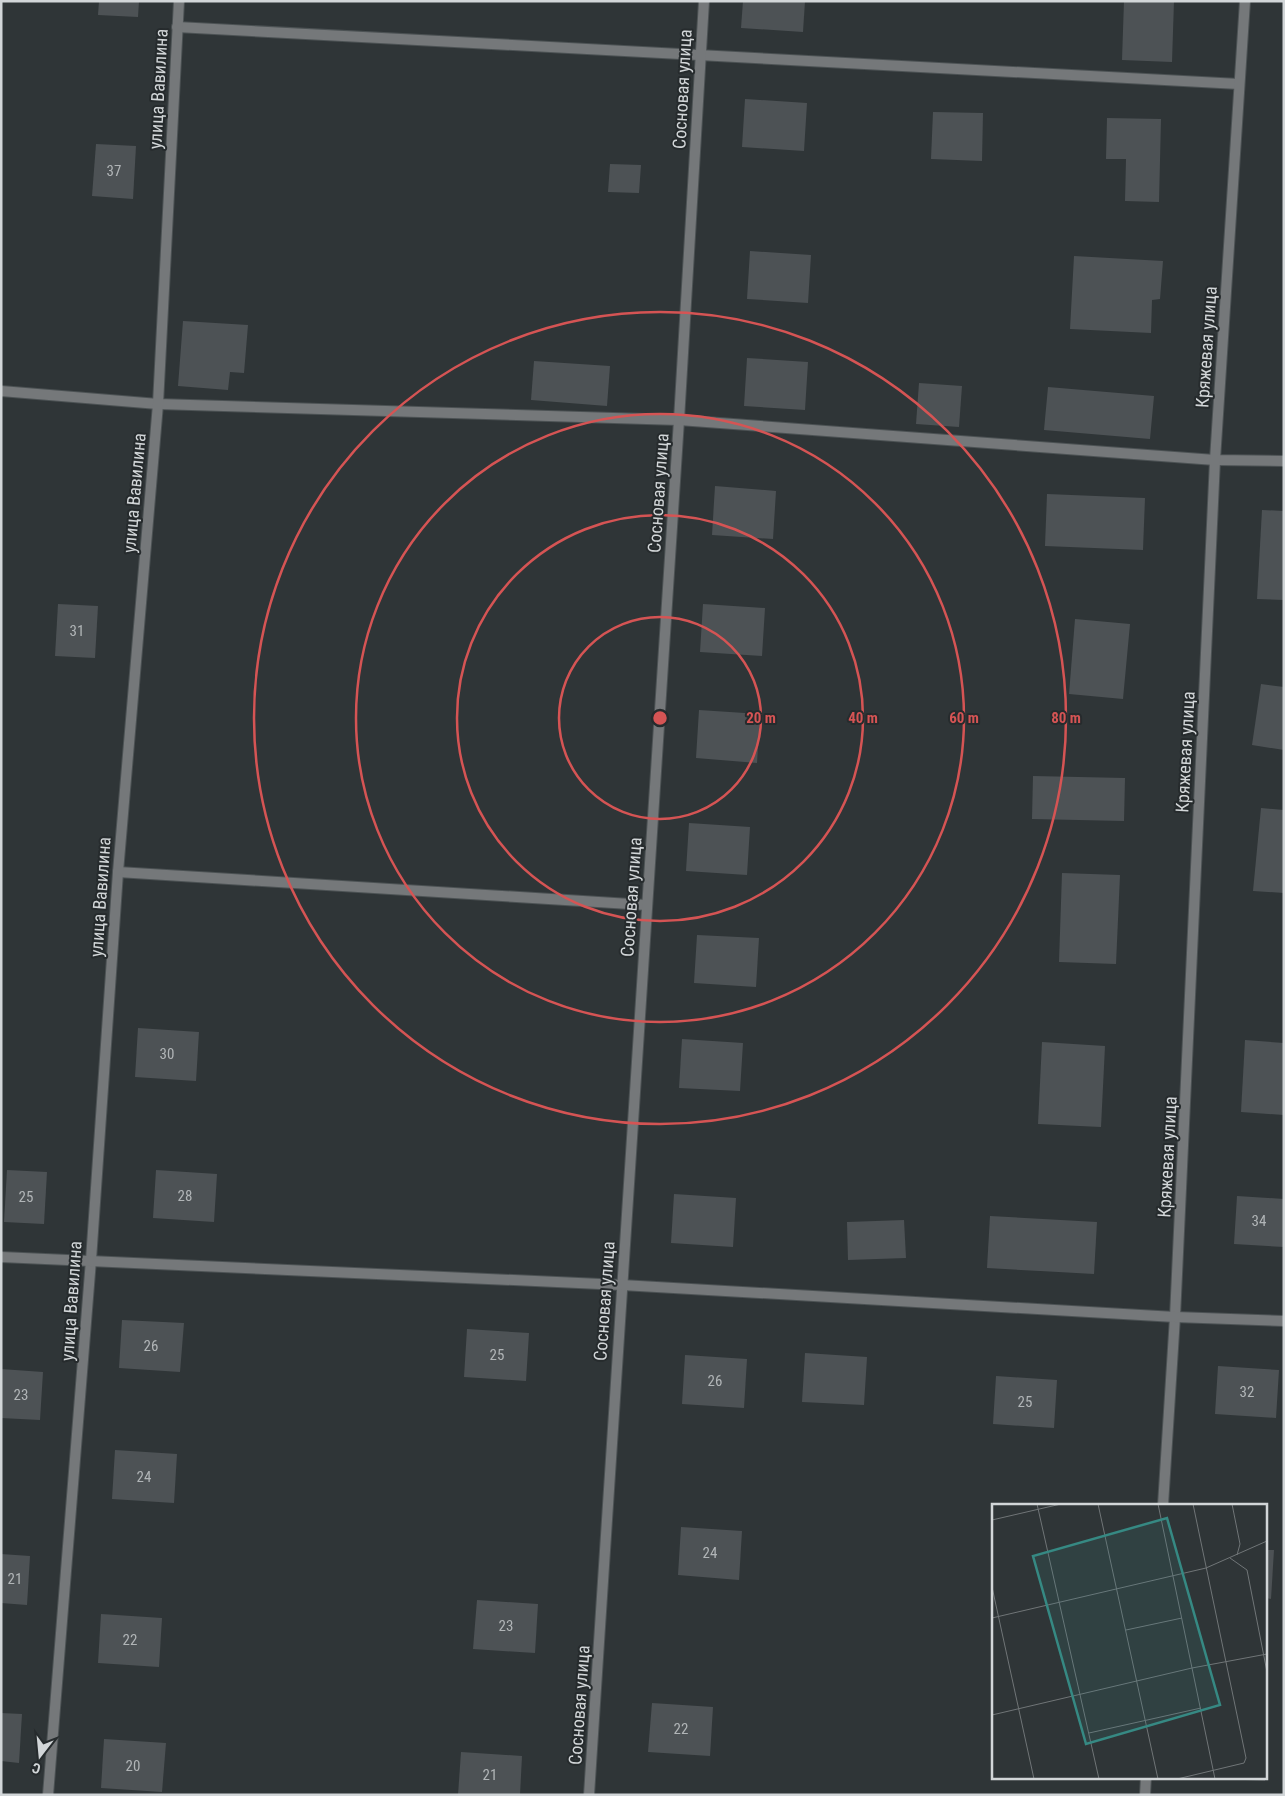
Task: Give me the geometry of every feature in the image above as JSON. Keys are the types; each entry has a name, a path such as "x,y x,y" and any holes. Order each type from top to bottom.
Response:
{"street":[{"name":"улица Вавилина","path":"48,1795 91,1260 118,872 158,404 179,1"},
{"name":"Сосновая улица","path":"589,1795 679,420 704,1"},
{"name":"Кряжевая улица","path":"1163,1504 1175,1317 1215,460 1245,1"},
{"path":"177,27 1239,84"},
{"path":"1,390 158,404 679,420 1215,460 1284,461"},
{"path":"118,872 646,905"},
{"path":"1,1257 622,1286 1175,1317 1284,1321"},
{"path":"1145,1795 1146,1778"}],"building":[{"path":"99,1 139,1 138,17 98,15"},
{"path":"743,1 805,1 803,32 741,28"},
{"path":"1124,1 1174,1 1172,62 1122,60"},
{"path":"745,99 807,103 804,151 742,147"},
{"path":"933,112 983,113 982,161 931,159"},
{"path":"1107,118 1161,119 1159,202 1125,201 1126,159 1106,159"},
{"path":"96,144 136,146 133,199 92,196"},
{"path":"610,164 641,165 639,193 608,192"},
{"path":"750,251 811,255 808,303 747,299"},
{"path":"1074,256 1163,261 1160,299 1152,300 1151,333 1070,329"},
{"path":"183,321 248,325 244,373 230,372 228,390 178,386"},
{"path":"747,358 808,362 805,410 744,406"},
{"path":"534,361 610,366 607,406 531,400"},
{"path":"919,383 962,386 959,427 916,424"},
{"path":"1048,387 1154,396 1150,439 1044,430"},
{"path":"715,486 776,491 773,539 712,535"},
{"path":"1047,494 1145,498 1143,550 1045,546"},
{"path":"1262,510 1284,511 1284,600 1257,599"},
{"path":"58,604 98,606 95,658 55,656"},
{"path":"703,604 765,608 762,656 700,652"},
{"path":"1075,619 1130,624 1123,699 1069,694"},
{"path":"1261,684 1284,687 1284,750 1252,745"},
{"path":"699,710 760,714 757,763 696,758"},
{"path":"1033,776 1125,778 1124,821 1032,819"},
{"path":"1261,808 1284,810 1284,893 1253,891"},
{"path":"689,823 750,827 747,875 686,871"},
{"path":"1062,873 1120,875 1116,964 1059,962"},
{"path":"697,935 759,938 756,987 694,983"},
{"path":"138,1028 199,1032 196,1081 135,1077"},
{"path":"682,1039 743,1043 740,1091 679,1088"},
{"path":"1245,1040 1284,1043 1284,1115 1241,1112"},
{"path":"1042,1042 1105,1046 1101,1127 1038,1124"},
{"path":"7,1170 47,1172 44,1224 4,1222"},
{"path":"156,1170 217,1174 214,1222 153,1218"},
{"path":"674,1194 736,1198 733,1247 671,1243"},
{"path":"1237,1196 1284,1199 1284,1247 1234,1244"},
{"path":"990,1216 1097,1222 1094,1274 987,1268"},
{"path":"904,1220 906,1258 848,1260 847,1222"},
{"path":"122,1320 184,1323 180,1372 119,1368"},
{"path":"467,1329 529,1333 526,1381 464,1377"},
{"path":"805,1353 867,1357 864,1405 802,1402"},
{"path":"685,1355 747,1359 744,1408 682,1404"},
{"path":"1218,1366 1279,1370 1276,1418 1215,1414"},
{"path":"1,1369 43,1372 40,1420 1,1418"},
{"path":"996,1376 1057,1380 1054,1428 993,1424"},
{"path":"115,1450 177,1454 174,1503 112,1499"},
{"path":"681,1527 742,1531 739,1580 678,1575"},
{"path":"1268,1550 1274,1550 1271,1599 1268,1598"},
{"path":"1,1554 30,1556 27,1605 1,1603"},
{"path":"477,1600 538,1604 535,1653 473,1649"},
{"path":"101,1614 162,1618 159,1667 98,1663"},
{"path":"652,1703 713,1707 710,1756 648,1752"},
{"path":"1,1713 22,1714 19,1763 1,1761"},
{"path":"104,1739 166,1743 162,1792 101,1788"},
{"path":"461,1752 522,1756 520,1795 458,1795"},
{"path":"1265,1778 1265,1781 1225,1779"}]}
